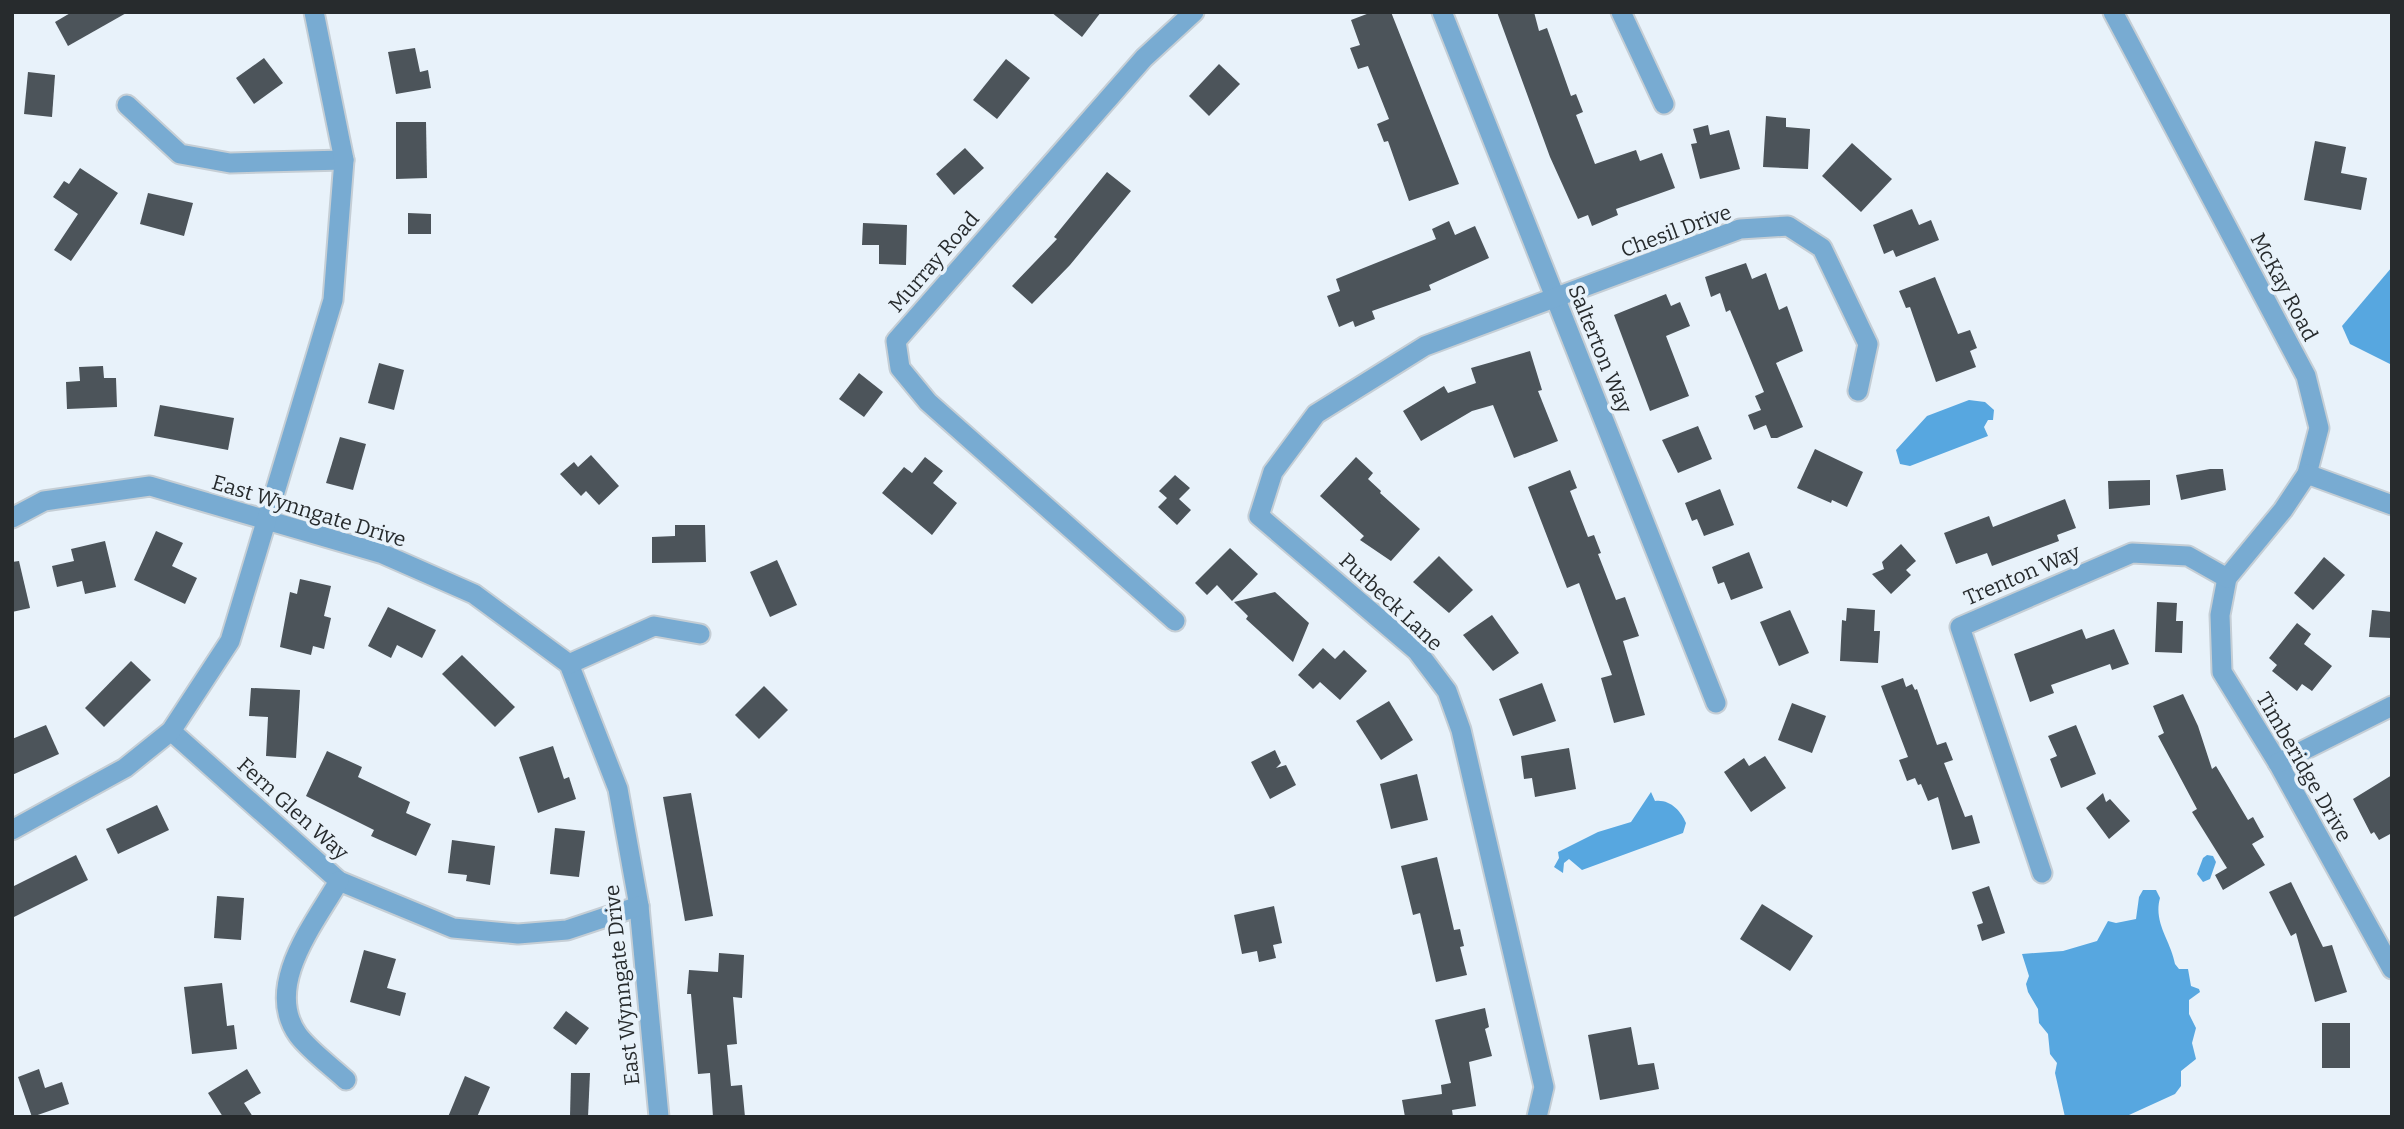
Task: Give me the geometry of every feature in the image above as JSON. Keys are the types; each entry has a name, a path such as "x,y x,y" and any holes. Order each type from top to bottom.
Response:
{"street":[{"path":"12,830 125,768 171,730 230,641 333,300 344,160 314,12"},
{"name":"Murray Road","path":"1175,621 929,402 900,368 896,341 1144,58 1194,12"},
{"name":"Salterton Way","path":"1441,12 1716,703"},
{"path":"1621,12 1664,104"},
{"name":"McKay Road","path":"2113,12 2306,376 2319,428 2308,474 2284,510 2227,578"},
{"path":"127,105 180,154 230,163 344,160"},
{"name":"Chesil Drive","path":"1556,300 1740,229 1788,226 1822,248 1868,344 1858,391"},
{"name":"Purbeck Lane","path":"1537,1117 1544,1087 1461,730 1447,691 1417,652 1259,516 1273,471 1315,414 1424,346 1556,300"},
{"path":"2308,474 2392,505"},
{"name":"East Wynngate Drive","path":"12,518 44,501 150,486 265,522 383,554 474,594 569,664 618,789 639,906 659,1117"},
{"name":"Trenton Way","path":"2042,873 1960,627 2132,553 2188,556 2227,578"},
{"name":"Timberidge Drive","path":"2227,578 2220,615 2222,672 2278,763 2392,969"},
{"path":"569,664 654,626 699,634"},
{"path":"2278,763 2392,706"},
{"name":"Fern Glen Way","path":"171,730 339,881 453,928 518,934 567,930 639,906"},
{"path":"339,881 286,979 287,1006 298,1034 346,1080"}],"water":[{"path":"2392,267 2392,365 2350,344 2342,326"},
{"path":"1969,400 1985,402 1994,410 1993,420 1988,420 1984,427 1988,436 1910,466 1900,464 1896,450 1927,416"},
{"path":"1651,792 1655,801 1670,804 1681,814 1686,823 1683,833 1582,870 1569,859 1564,863 1563,873 1554,867 1559,858 1558,852 1598,832 1631,822"},
{"path":"2207,855 2213,856 2216,862 2210,879 2203,882 2197,874 2203,858"},
{"path":"2143,890 2156,890 2160,898 2158,907 2161,924 2175,964 2179,969 2188,969 2191,986 2200,992 2189,1000 2189,1014 2196,1028 2192,1043 2196,1059 2181,1071 2181,1086 2175,1094 2129,1115 2065,1117 2055,1073 2057,1063 2050,1054 2048,1034 2039,1023 2038,1009 2028,992 2026,984 2029,976 2022,954 2063,951 2097,941 2108,921 2116,923 2136,919 2139,897"}],"building":[{"path":"72,12 128,12 68,46 55,22"},
{"path":"1051,12 1101,12 1082,37"},
{"path":"1372,12 1391,12 1459,184 1409,201 1388,141 1384,142 1377,124 1389,119 1368,66 1358,69 1350,48 1360,45 1351,20"},
{"path":"1497,12 1534,12 1539,31 1547,28 1571,96 1576,94 1583,112 1576,115 1595,164 1636,150 1640,161 1662,153 1675,188 1616,209 1618,215 1592,226 1588,215 1578,219 1550,157"},
{"path":"415,48 420,72 428,70 431,88 396,94 388,52"},
{"path":"264,58 283,83 254,104 236,78"},
{"path":"1006,59 1030,78 997,119 973,100"},
{"path":"1219,64 1240,84 1209,116 1189,96"},
{"path":"28,72 55,75 52,117 24,114"},
{"path":"1766,116 1786,118 1786,127 1810,129 1808,169 1763,167"},
{"path":"396,122 426,122 427,178 396,179"},
{"path":"1708,125 1710,135 1729,130 1740,169 1700,179 1691,144 1697,143 1693,129"},
{"path":"2315,141 2346,147 2341,173 2367,178 2361,210 2304,200"},
{"path":"1852,143 1892,179 1861,212 1822,176"},
{"path":"965,148 984,168 954,195 936,174"},
{"path":"80,168 118,193 71,261 54,250 78,214 53,197 64,181 69,184"},
{"path":"1107,172 1131,191 1070,265 1032,304 1012,286 1057,239 1054,237"},
{"path":"148,193 193,203 184,236 140,224"},
{"path":"1912,209 1919,225 1931,220 1939,240 1896,257 1893,250 1884,254 1873,225"},
{"path":"408,213 431,214 431,234 408,234"},
{"path":"1449,221 1455,235 1475,226 1489,258 1429,285 1431,290 1372,311 1375,319 1355,327 1353,321 1339,327 1327,296 1340,291 1336,279 1436,239 1432,229"},
{"path":"863,223 907,225 906,265 879,264 879,245 862,245"},
{"path":"1746,263 1752,279 1766,273 1779,310 1787,306 1803,351 1776,363 1803,427 1777,438 1771,438 1766,425 1754,430 1748,415 1761,410 1755,396 1764,392 1730,310 1726,312 1720,293 1711,297 1705,277"},
{"path":"1935,277 1958,334 1970,330 1977,348 1970,351 1976,367 1936,382 1910,307 1906,308 1899,291"},
{"path":"1666,294 1671,306 1680,302 1690,326 1666,336 1689,396 1650,411 1614,315"},
{"path":"1530,351 1542,390 1538,391 1558,441 1514,458 1493,405 1472,411 1421,441 1403,411 1444,386 1448,393 1476,383 1471,368"},
{"path":"379,363 404,370 394,410 368,403"},
{"path":"103,366 104,378 116,378 117,407 67,409 66,382 80,381 79,367"},
{"path":"859,373 883,392 864,417 839,399"},
{"path":"160,405 234,418 228,450 154,436"},
{"path":"1698,426 1712,459 1678,473 1662,440"},
{"path":"340,437 366,444 353,490 326,483"},
{"path":"1815,449 1863,472 1847,507 1797,488"},
{"path":"591,455 619,486 599,505 586,491 581,496 560,474 574,462 578,467"},
{"path":"925,457 943,471 933,483 957,503 932,535 882,493 904,467 912,473"},
{"path":"1356,457 1373,473 1368,479 1380,493 1420,529 1391,561 1360,540 1364,536 1320,496"},
{"path":"2223,469 2226,490 2181,500 2176,475"},
{"path":"1570,470 1577,488 1570,491 1588,537 1594,535 1601,553 1598,554 1616,600 1625,597 1639,636 1623,641 1645,715 1614,723 1601,678 1612,675 1579,583 1567,588 1528,487"},
{"path":"1175,475 1190,488 1179,499 1191,510 1177,525 1158,507 1167,498 1159,491"},
{"path":"2150,480 2150,505 2109,509 2108,481"},
{"path":"1720,489 1734,525 1704,536 1697,519 1692,521 1685,503"},
{"path":"2065,499 2076,528 2057,535 2059,541 1992,566 1987,553 1956,564 1944,533 1989,516 1993,527"},
{"path":"675,525 705,525 706,562 652,563 652,537 675,536"},
{"path":"156,531 183,543 172,566 197,578 185,604 134,580"},
{"path":"105,541 116,587 85,594 82,581 57,587 52,566 74,561 71,549"},
{"path":"1901,544 1916,561 1906,570 1911,575 1891,594 1872,574 1884,569 1882,562"},
{"path":"1230,548 1258,574 1232,601 1217,585 1207,595 1195,583"},
{"path":"1749,552 1763,588 1731,600 1724,582 1718,584 1712,567"},
{"path":"1439,556 1473,590 1449,613 1413,582"},
{"path":"2324,557 2345,575 2313,610 2294,593"},
{"path":"777,560 797,605 770,617 750,572"},
{"path":"19,561 30,608 12,612 12,562"},
{"path":"300,579 331,586 324,616 331,618 324,649 313,646 311,655 280,647 290,592 297,594"},
{"path":"1275,592 1309,623 1293,662 1246,619 1248,616 1234,602"},
{"path":"2157,602 2177,603 2176,621 2183,621 2182,653 2155,652"},
{"path":"388,607 436,630 422,658 397,645 391,658 368,646"},
{"path":"1847,608 1875,610 1874,631 1880,631 1878,663 1840,661 1842,620 1846,621"},
{"path":"1790,610 1809,653 1779,666 1760,622"},
{"path":"2372,610 2392,612 2392,638 2369,637"},
{"path":"1492,615 1519,653 1493,671 1463,635"},
{"path":"2297,623 2311,634 2304,644 2332,666 2312,691 2302,684 2297,691 2272,671 2277,665 2269,658"},
{"path":"2082,629 2086,639 2114,629 2129,664 2112,670 2110,664 2051,685 2054,693 2030,702 2014,654"},
{"path":"1323,648 1335,659 1344,650 1367,671 1340,700 1320,682 1313,689 1298,675"},
{"path":"462,655 515,707 495,727 442,674"},
{"path":"131,661 151,680 104,727 85,708"},
{"path":"1903,678 1906,687 1912,684 1915,690 1917,689 1937,745 1946,742 1953,760 1944,763 1965,817 1972,815 1980,843 1952,850 1938,797 1928,801 1921,784 1918,785 1915,778 1907,781 1899,760 1908,757 1881,686"},
{"path":"1542,683 1556,721 1513,736 1499,699"},
{"path":"764,686 788,710 759,739 735,715"},
{"path":"251,688 300,690 296,758 266,756 268,717 249,716"},
{"path":"2183,694 2198,726 2212,769 2216,766 2248,820 2253,817 2264,837 2252,844 2265,865 2223,890 2215,875 2227,868 2192,812 2197,809 2158,736 2164,733 2153,706"},
{"path":"1389,701 1413,740 1381,760 1356,721"},
{"path":"1792,703 1826,716 1812,753 1778,740"},
{"path":"46,725 59,754 12,775 12,739"},
{"path":"2076,725 2096,774 2061,788 2050,759 2057,756 2048,736"},
{"path":"553,746 564,779 569,777 576,799 538,813 519,757"},
{"path":"1569,748 1576,789 1535,797 1532,778 1524,779 1521,756"},
{"path":"1275,750 1281,763 1276,768 1286,765 1296,785 1270,799 1251,762"},
{"path":"327,751 362,767 358,777 410,802 406,813 431,824 416,856 371,836 374,830 306,796"},
{"path":"1765,756 1786,788 1751,812 1724,772 1744,758 1749,766"},
{"path":"1417,774 1428,820 1391,829 1380,784"},
{"path":"2392,775 2392,833 2379,840 2374,832 2371,834 2353,799"},
{"path":"691,793 713,916 685,921 663,797"},
{"path":"2103,793 2106,802 2110,799 2130,821 2109,839 2086,808"},
{"path":"157,805 169,830 118,854 106,829"},
{"path":"555,828 585,831 579,877 550,874"},
{"path":"452,840 495,846 490,885 466,881 467,875 448,873"},
{"path":"76,855 88,880 12,918 12,887"},
{"path":"1437,857 1454,930 1460,929 1464,946 1460,947 1467,975 1436,982 1420,913 1413,915 1401,866"},
{"path":"2291,882 2323,947 2332,945 2347,992 2315,1002 2296,933 2291,936 2269,892"},
{"path":"1989,886 2005,933 1982,941 1977,925 1983,923 1972,892"},
{"path":"217,896 244,898 241,940 214,938"},
{"path":"1762,904 1813,936 1790,971 1740,939"},
{"path":"1274,906 1282,943 1273,945 1276,958 1259,962 1257,951 1242,954 1234,915"},
{"path":"364,950 396,959 387,988 406,993 400,1016 350,1002"},
{"path":"719,953 744,955 742,998 733,997 737,1044 727,1045 731,1086 742,1085 745,1117 713,1117 710,1073 698,1074 691,994 687,994 689,970 718,972"},
{"path":"222,983 227,1026 234,1025 237,1049 192,1054 184,987"},
{"path":"1485,1008 1489,1027 1485,1029 1492,1056 1469,1062 1476,1106 1452,1110 1453,1117 1405,1117 1402,1100 1442,1094 1441,1085 1451,1083 1435,1020"},
{"path":"566,1011 589,1028 576,1045 553,1028"},
{"path":"2322,1023 2350,1023 2350,1068 2322,1068"},
{"path":"1631,1027 1638,1065 1654,1063 1659,1089 1600,1100 1588,1035"},
{"path":"39,1069 45,1088 62,1082 69,1104 32,1117 18,1077"},
{"path":"247,1069 261,1093 244,1103 253,1117 223,1117 208,1093"},
{"path":"571,1073 590,1073 588,1117 570,1117"},
{"path":"465,1076 490,1087 477,1117 448,1117"}]}
